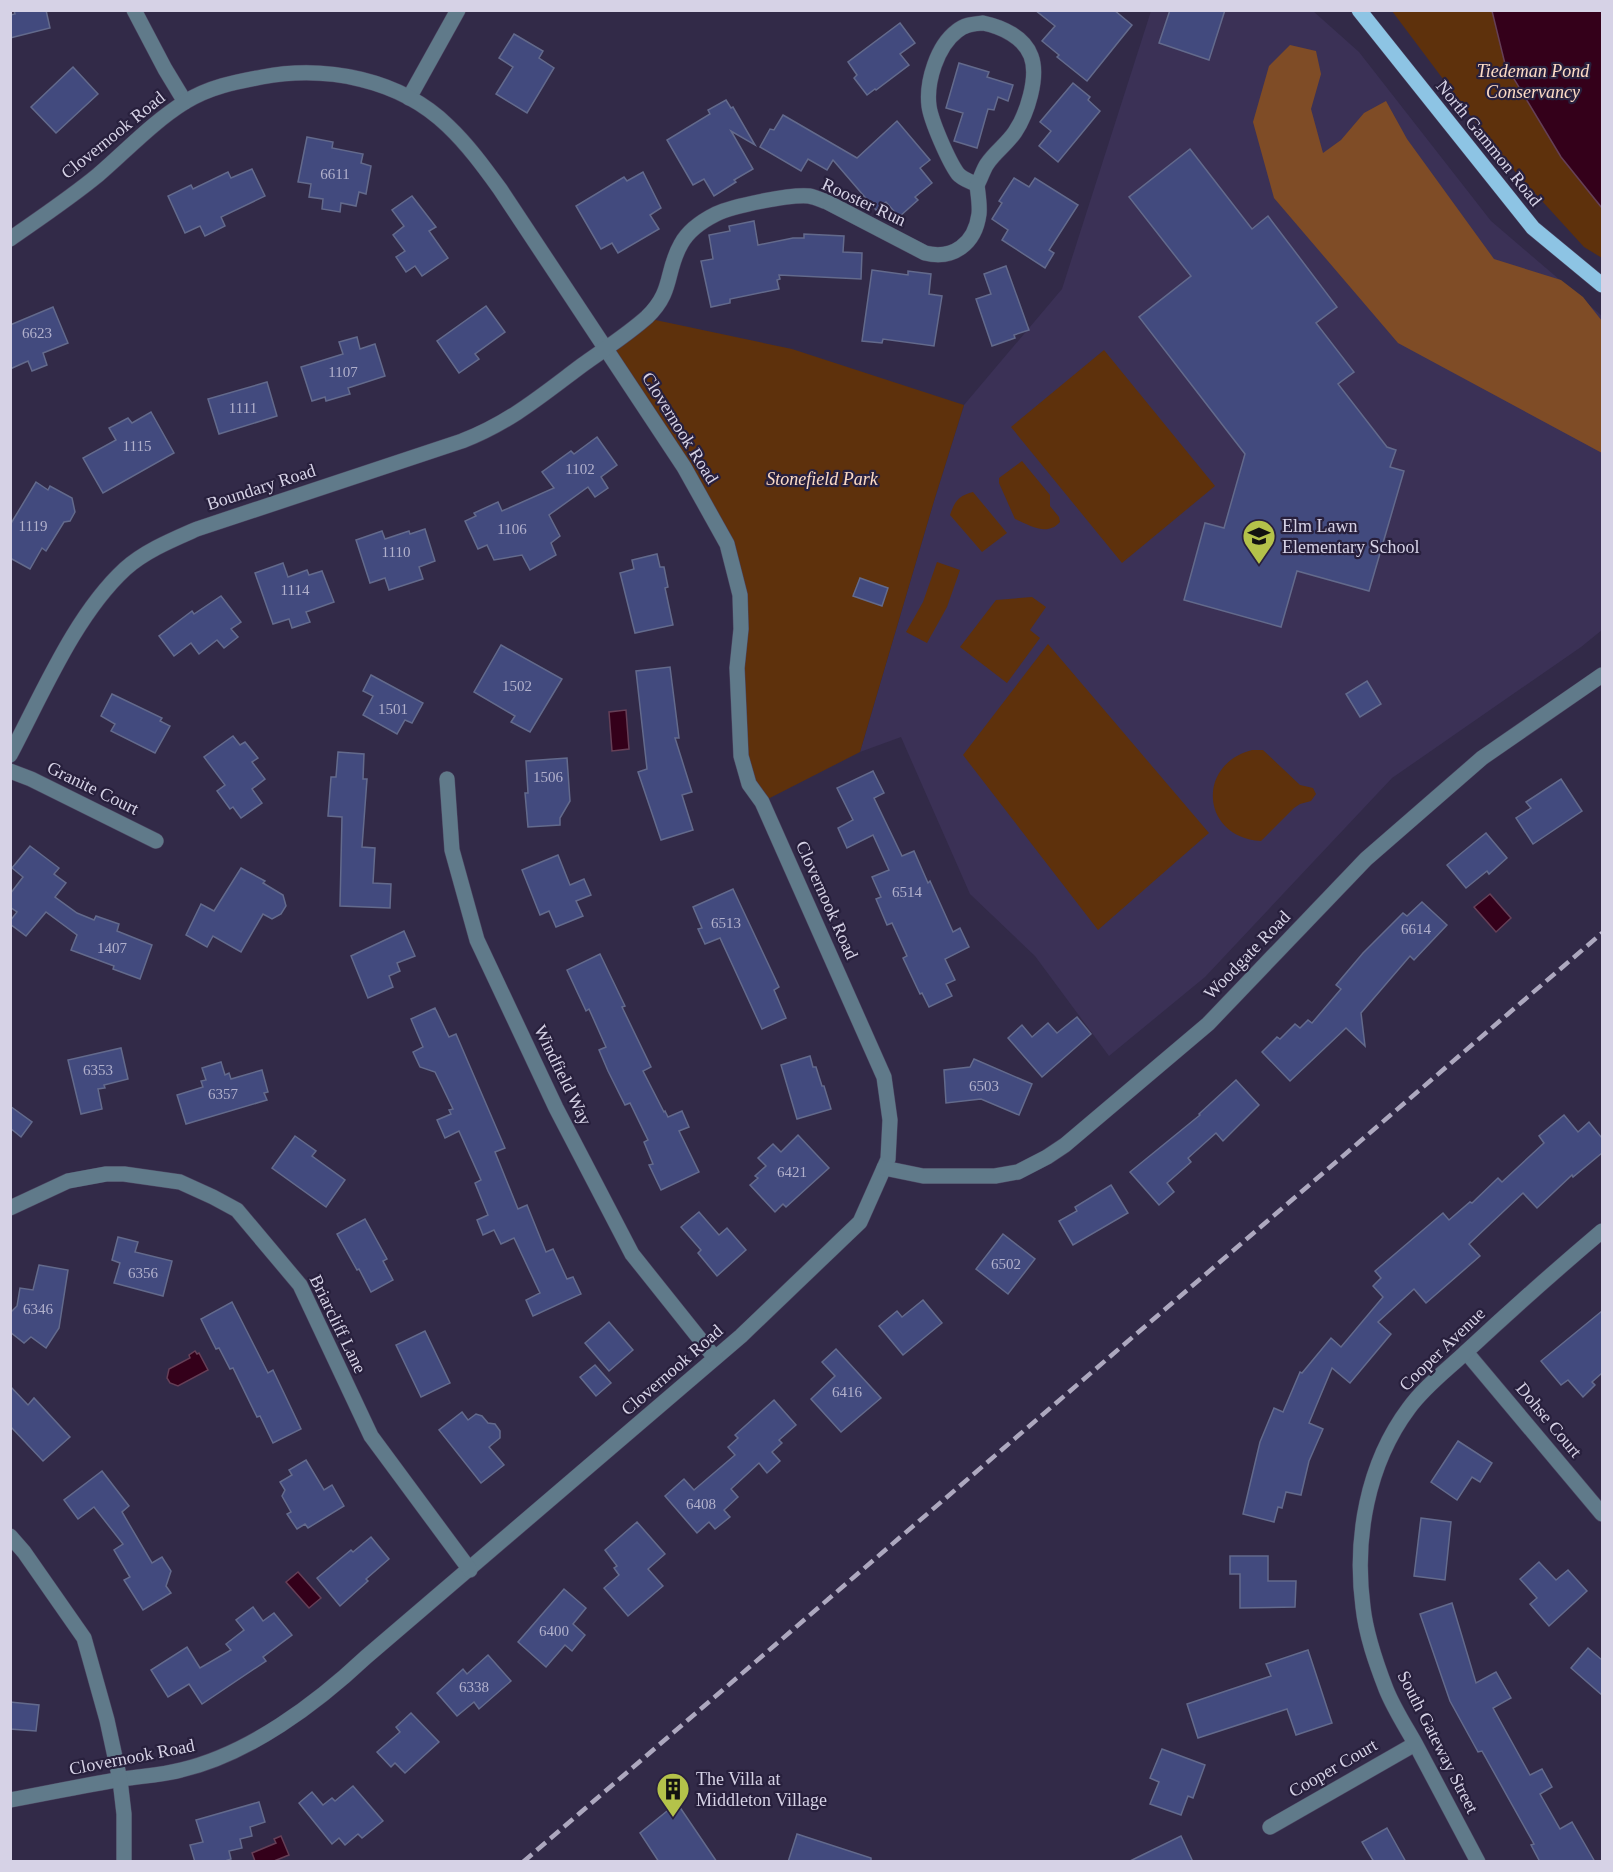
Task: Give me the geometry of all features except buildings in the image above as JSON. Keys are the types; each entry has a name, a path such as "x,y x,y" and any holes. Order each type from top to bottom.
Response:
{"main road":[{"name":"North Gammon Road","path":"1359,10 1533,228 1602,285"}],"street":[{"path":"134,10 185,102"},
{"path":"409,98 458,10"},
{"path":"983,23 998,26 1011,33 1024,45 1032,57 1033,82 1029,101 1015,132 987,165 977,185 958,175 934,125 929,105 930,85 936,62 945,44 956,31 968,24 983,23"},
{"name":"Clovernook Road","path":"10,239 98,175 149,128 185,102 210,88 235,81 282,73 314,72 346,76 409,98 446,124 474,153 500,189 684,467 727,544 740,595 741,628 737,668 741,756 749,784 762,802 884,1077 891,1120 888,1160 860,1222 741,1336 338,1683 296,1714 259,1737 219,1757 181,1770 10,1800"},
{"name":"Rooster Run","path":"606,348 646,318 660,303 681,243 700,223 718,213 781,197 810,196 925,253 938,256 953,253 966,244 975,230 979,214 977,185"},
{"name":"Boundary Road","path":"10,755 68,645 101,596 127,568 164,543 197,529 480,434 520,412 606,348"},
{"name":"Woodgate Road","path":"884,1168 923,1176 995,1176 1018,1172 1065,1145 1208,1024 1383,844 1482,759 1602,675"},
{"name":"Granite Court","path":"10,771 31,779 156,841"},
{"name":"Windfield Way","path":"447,779 452,850 477,940 556,1108 632,1254 715,1358"},
{"name":"Briarcliff Lane","path":"10,1208 68,1181 106,1174 124,1174 180,1182 237,1210 300,1285 370,1436 470,1570"},
{"name":"Cooper Avenue","path":"1359,1566 1367,1500 1376,1470 1389,1439 1415,1401 1433,1381 1506,1313 1602,1231"},
{"name":"Dohse Court","path":"1466,1352 1602,1514"},
{"path":"10,1536 24,1552 84,1638 120,1780 124,1814 124,1862"},
{"name":"South Gateway Street","path":"1359,1566 1363,1607 1371,1645 1388,1692 1478,1862"},
{"name":"Cooper Court","path":"1270,1827 1415,1744"}],"shaded area":[{"name":"Elm Lawn Elementary School","path":"1151,11 1313,11 1359,52 1491,221 1602,316 1602,630 1392,778 1205,977 1109,1056 1035,956 970,894 901,737 860,752 964,405 1062,289"},
{"path":"1492,11 1602,11 1602,208 1561,157 1505,64"},
{"path":"1290,45 1316,51 1321,74 1311,109 1323,153 1341,140 1364,113 1386,101 1407,139 1494,259 1561,280 1583,297 1602,321 1602,453 1398,343 1274,198 1253,122 1269,66"},
{"path":"626,710 629,749 612,751 609,712"},
{"path":"1490,894 1511,918 1496,932 1474,907"},
{"path":"195,1351 199,1353 208,1370 178,1386 170,1383 167,1378 169,1369 190,1358 189,1355"},
{"path":"298,1572 321,1598 309,1608 286,1582"},
{"path":"281,1836 289,1855 274,1861 255,1861 252,1853 276,1843 274,1839"}],"green space":[{"name":"Tiedeman Pond Conservancy","path":"1392,11 1602,11 1602,258 1584,247 1500,155"},
{"name":"Stonefield Park","path":"646,318 792,349 964,405 860,752 762,802 749,784 741,629 727,544 606,348"},
{"path":"1104,350 1215,486 1122,563 1011,427"},
{"path":"1022,461 1050,495 1050,506 1059,517 1060,522 1050,529 1032,527 1015,519 999,483 999,478"},
{"path":"973,492 1007,533 982,552 950,515 958,499"},
{"path":"937,562 960,570 947,607 927,643 906,632 923,602"},
{"path":"1032,597 1046,607 1030,630 1040,638 1007,683 960,647 996,600"},
{"path":"1048,644 1209,833 1098,930 963,755"},
{"path":"1252,750 1263,750 1300,785 1313,788 1316,794 1311,801 1294,808 1261,841 1241,837 1227,828 1217,815 1213,800 1214,785 1221,770 1234,758"}],"railway":[{"path":"523,1862 1602,933"}],"place":[{"name":"Elm Lawn Elementary School","path":"1259,565"},
{"name":"The Villa at Middleton Village","path":"673,1818"}]}
